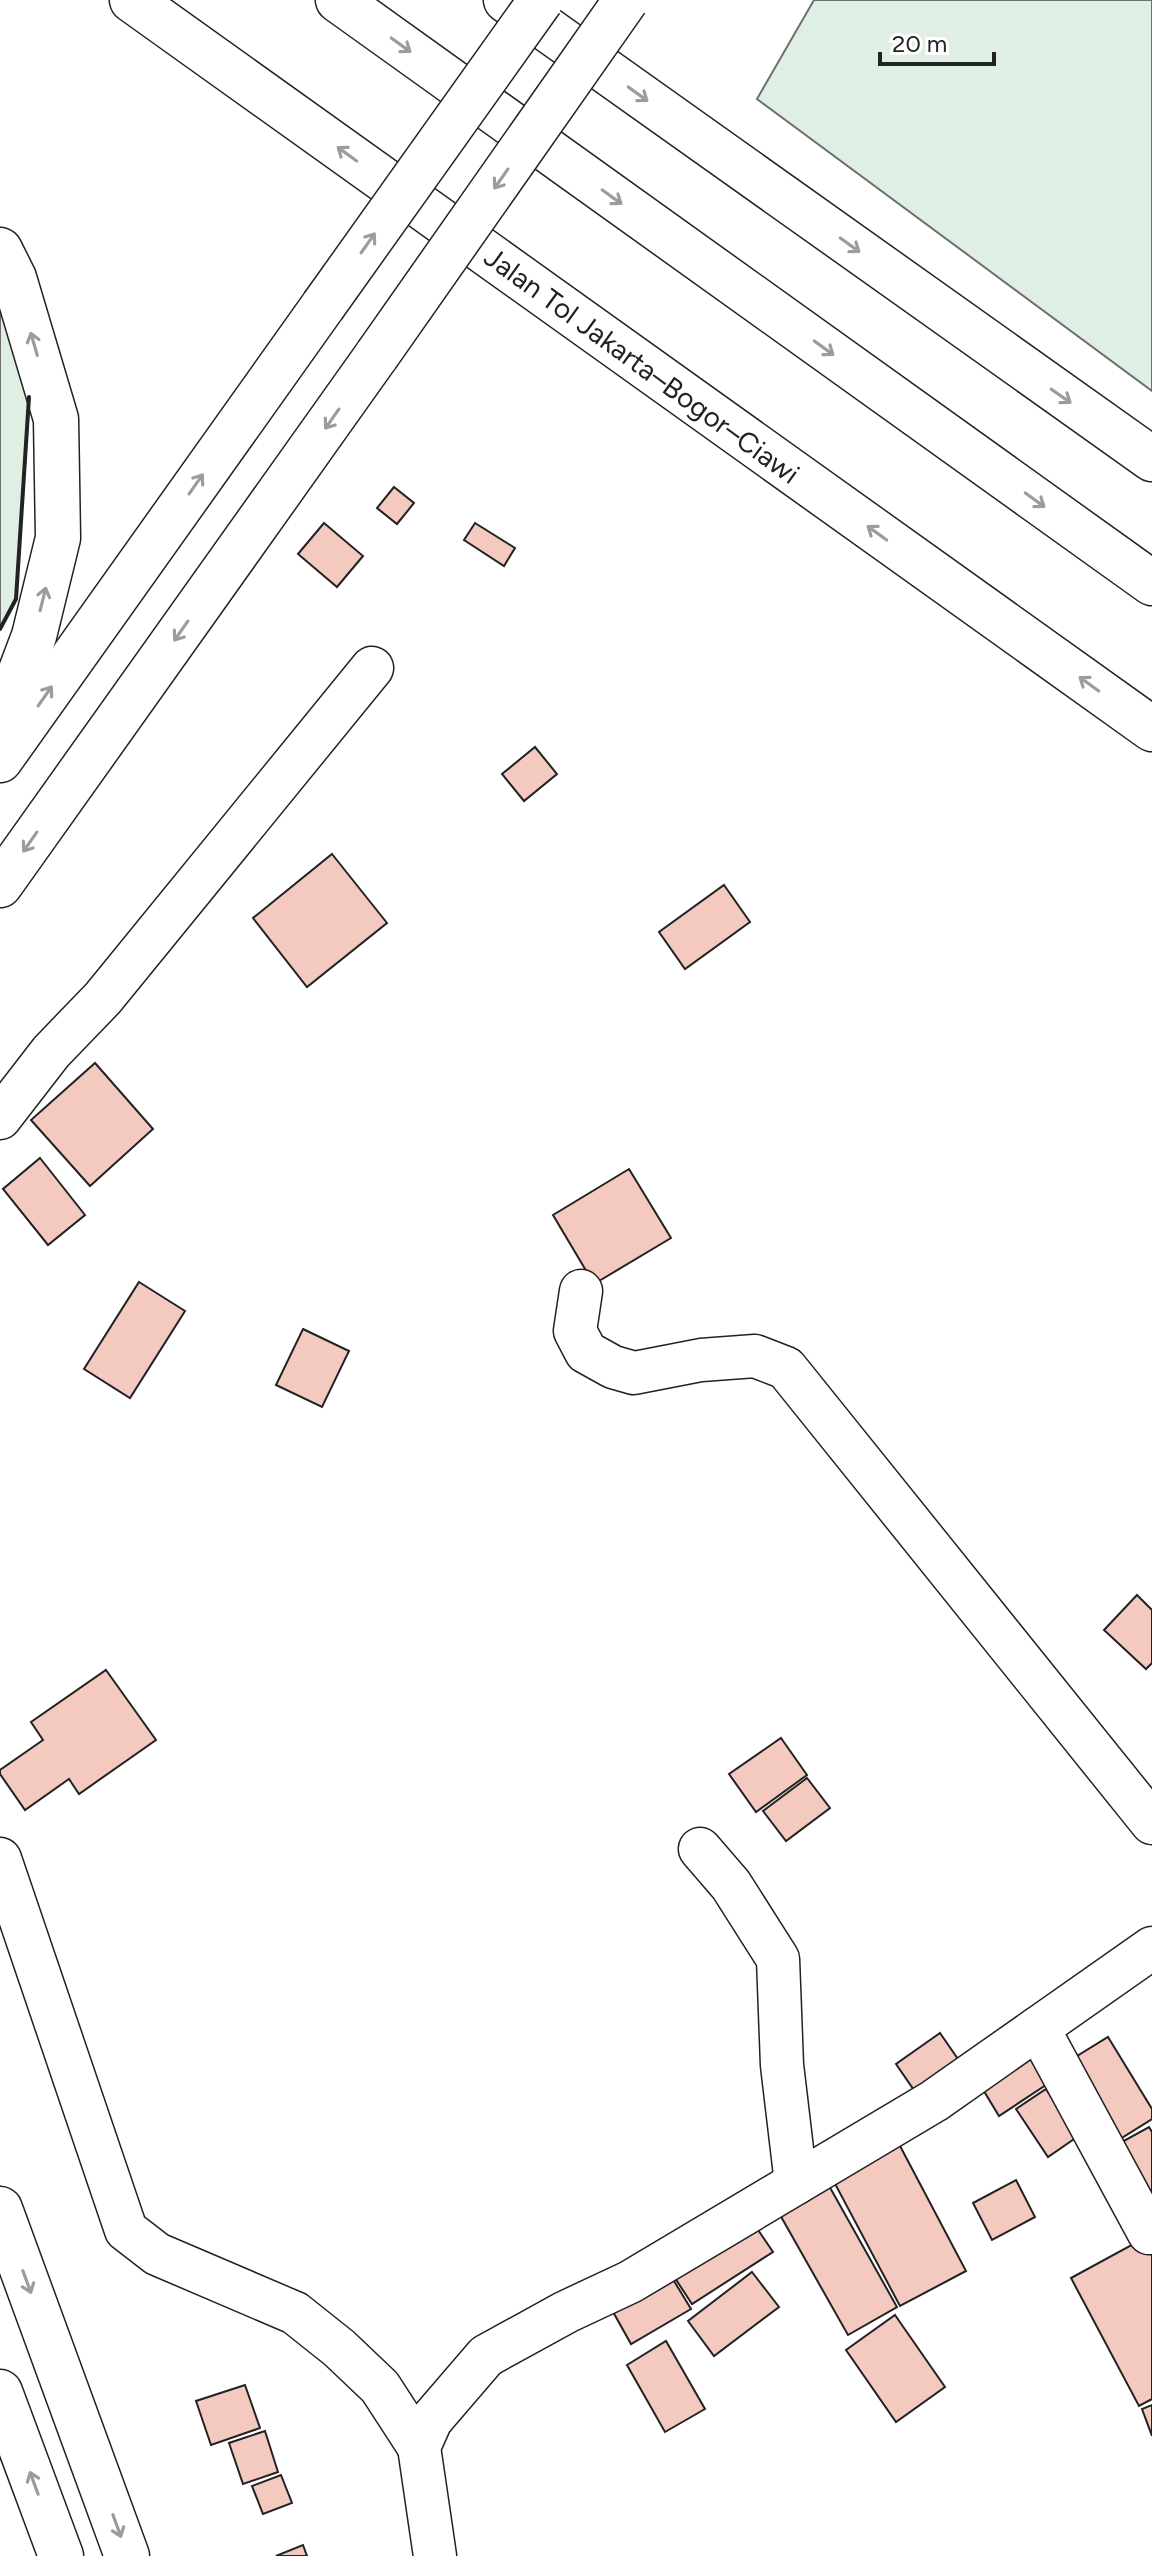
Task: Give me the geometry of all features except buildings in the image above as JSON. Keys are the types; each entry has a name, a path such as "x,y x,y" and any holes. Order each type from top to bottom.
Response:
{"highway":[{"name":"Jalan Tol Jakarta–Bogor–Ciawi","path":"132,0 1152,729"},
{"path":"338,0 1152,583"},
{"path":"506,0 1152,459"},
{"path":"0,760 541,0"},
{"path":"0,885 626,0"},
{"path":"0,250 14,278 56,419 58,538 34,636 0,726"},
{"path":"0,2209 127,2556"},
{"path":"0,2392 61,2556"}],"street":[{"path":"0,1118 51,1052 103,998 372,668"},
{"path":"581,1291 575,1331 586,1352 613,1367 634,1373 701,1360 755,1356 786,1368 1152,1823"},
{"path":"700,1849 731,1885 778,1959 782,2065 796,2183"},
{"path":"0,1859 126,2230 157,2254 295,2313 339,2348 380,2387 419,2447 435,2556"},
{"path":"419,2447 431,2420 486,2356 566,2312 630,2282 934,2101 1152,1948"},
{"path":"1038,2028 1149,2233"}],"green space":[{"path":"814,0 1152,0 1152,391 757,99"},
{"path":"0,308 31,373 16,599 0,629"}],"wall":[{"path":"0,629 16,599 29,397"}]}
